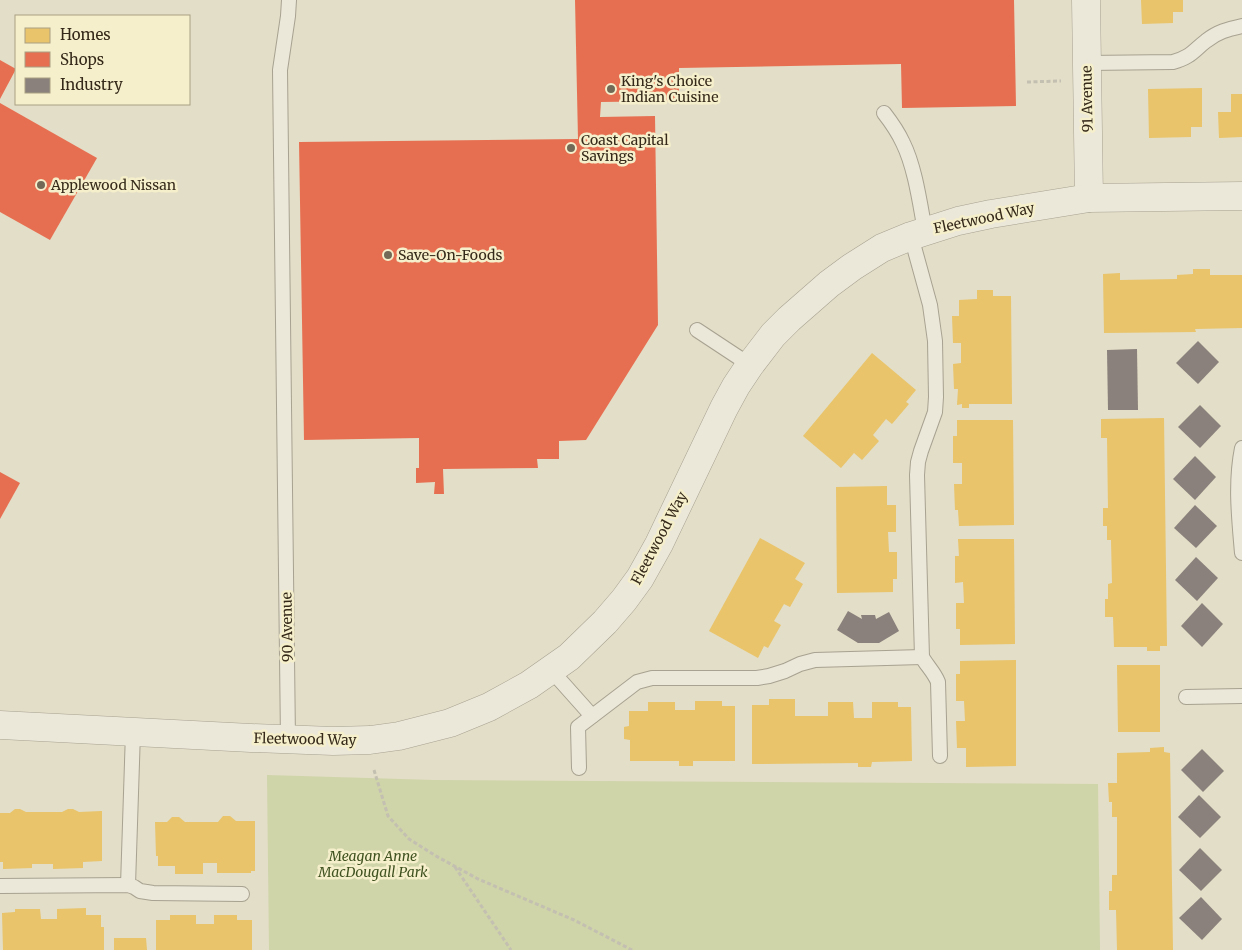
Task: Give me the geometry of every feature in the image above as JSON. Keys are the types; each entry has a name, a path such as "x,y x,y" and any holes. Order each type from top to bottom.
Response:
{"street":[{"name":"91 Avenue","path":"1086,0 1089,198"},
{"name":"Fleetwood Way","path":"0,725 288,740 370,740 399,736 450,723 489,707 529,685 569,657 605,622 640,578 677,508 724,408 750,365 773,335 789,319 829,284 852,267 882,248 918,234 958,221 991,214 1089,198 1242,196"}],"lane":[{"name":"90 Avenue","path":"288,740 280,70 289,0"},
{"path":"1087,63 1174,62 1184,59 1207,40 1226,29 1242,26"},
{"path":"884,113 904,144 911,162 920,202 918,234 935,341 935,412 918,462 918,475 922,657 934,672 938,682 940,756"},
{"path":"697,330 750,365"},
{"path":"1242,448 1238,465 1238,488 1242,553"},
{"path":"578,768 578,727 637,682 652,678 756,678 769,676 815,660 922,657"},
{"path":"551,670 592,716"},
{"path":"1186,697 1242,696"},
{"path":"128,885 133,732"},
{"path":"0,886 128,885 140,891 153,893 242,894"}],"path":[{"path":"1027,82 1061,81"},
{"path":"374,770 388,816 409,839 478,880 574,920 632,950"},
{"path":"454,867 511,950"}],"green space":[{"name":"Meagan Anne MacDougall Park","path":"267,775 434,780 1098,784 1100,950 269,950"}],"building: Homes":[{"path":"1141,0 1183,0 1183,12 1173,12 1173,23 1142,24"},
{"path":"1202,88 1202,127 1191,127 1191,137 1149,138 1148,89"},
{"path":"1231,94 1242,94 1242,137 1219,138 1218,112 1231,112"},
{"path":"1193,269 1210,269 1210,275 1242,275 1242,328 1195,329 1196,332 1104,333 1103,274 1120,273 1120,280 1177,279 1177,275 1193,274"},
{"path":"977,290 993,290 993,296 1011,296 1012,404 969,404 969,408 962,408 962,404 957,405 958,389 954,389 953,364 961,363 961,343 953,343 952,316 959,316 959,300 977,299"},
{"path":"872,353 916,390 906,402 909,404 892,424 886,419 873,435 879,441 862,460 854,453 841,468 803,436"},
{"path":"1164,418 1167,646 1160,646 1160,651 1147,651 1147,647 1114,647 1113,617 1105,617 1105,599 1108,599 1108,584 1112,583 1111,540 1107,540 1107,526 1103,526 1103,508 1108,508 1107,438 1101,438 1101,419"},
{"path":"957,420 1013,420 1014,525 959,526 958,510 955,510 954,484 962,484 962,463 953,463 953,436 957,436"},
{"path":"887,486 887,505 896,505 896,532 888,532 889,552 897,552 897,579 893,579 893,592 837,593 836,487"},
{"path":"760,538 805,563 795,579 803,584 790,607 784,604 774,621 781,625 768,648 764,646 758,658 709,631"},
{"path":"958,539 1014,539 1015,644 960,645 960,629 956,629 956,603 964,603 963,582 955,583 955,556 959,556"},
{"path":"1016,660 1016,766 966,767 966,748 957,748 956,721 965,721 964,701 956,701 956,674 960,674 960,661"},
{"path":"1117,665 1160,665 1160,732 1118,732"},
{"path":"769,699 795,699 795,716 828,716 828,702 853,702 854,718 872,718 872,702 898,702 898,707 911,707 912,761 872,762 871,767 858,767 858,763 752,764 752,705 769,705"},
{"path":"695,701 722,701 722,706 735,706 735,761 693,761 693,766 679,766 679,761 630,761 630,740 624,739 624,727 629,726 629,711 648,711 648,702 675,702 675,710 695,710"},
{"path":"1164,747 1164,752 1170,753 1173,950 1117,950 1116,910 1109,910 1109,891 1112,891 1112,875 1117,875 1117,817 1112,817 1112,802 1109,802 1108,783 1117,783 1117,753 1150,752 1150,748"},
{"path":"15,809 26,812 62,812 68,809 79,812 102,811 102,861 83,862 83,868 53,869 53,864 32,864 32,868 3,869 3,862 0,862 0,813 10,813"},
{"path":"223,816 230,816 236,821 255,821 255,871 251,871 251,873 217,873 217,863 203,863 203,874 175,874 175,866 158,866 155,822 167,822 172,817 179,817 185,822 218,822"},
{"path":"86,908 86,915 101,915 101,927 104,927 104,950 3,950 2,913 15,912 15,909 40,909 41,919 57,919 57,909"},
{"path":"170,915 196,915 196,924 214,924 214,915 237,915 237,920 252,920 252,950 156,950 156,920 170,920"},
{"path":"114,938 146,938 147,950 114,950"}],"building: Shops":[{"path":"575,0 1014,0 1016,106 902,108 901,64 679,68 679,101 601,102 600,117 655,116 658,325 586,440 559,441 559,459 537,459 538,468 443,469 444,494 434,494 435,482 416,483 416,468 419,468 419,438 304,440 299,142 578,139"},
{"path":"0,60 15,68 15,71 0,99"},
{"name":"Applewood Nissan","path":"0,103 97,158 50,240 0,212"},
{"path":"0,472 20,483 0,519"}],"building: Industry":[{"path":"1198,341 1219,362 1198,384 1176,363"},
{"path":"1137,349 1138,410 1108,410 1107,350"},
{"path":"1200,405 1221,426 1200,448 1178,427"},
{"path":"1195,456 1216,477 1195,500 1173,479"},
{"path":"1195,505 1217,526 1196,548 1174,528"},
{"path":"1196,557 1218,578 1197,601 1175,580"},
{"path":"1202,603 1223,624 1202,647 1181,626"},
{"path":"848,611 862,619 861,615 875,615 876,619 889,612 899,631 879,643 858,643 837,630"},
{"path":"1202,749 1224,771 1203,792 1181,770"},
{"path":"1199,795 1221,817 1200,838 1178,817"},
{"path":"1200,848 1222,870 1201,891 1179,870"},
{"path":"1201,897 1222,919 1202,940 1179,918"}],"place":[{"name":"King's Choice Indian Cuisine","path":"611,89"},
{"name":"Coast Capital Savings","path":"571,148"},
{"name":"Applewood Nissan","path":"41,185"},
{"name":"Save-On-Foods","path":"388,255"}]}
